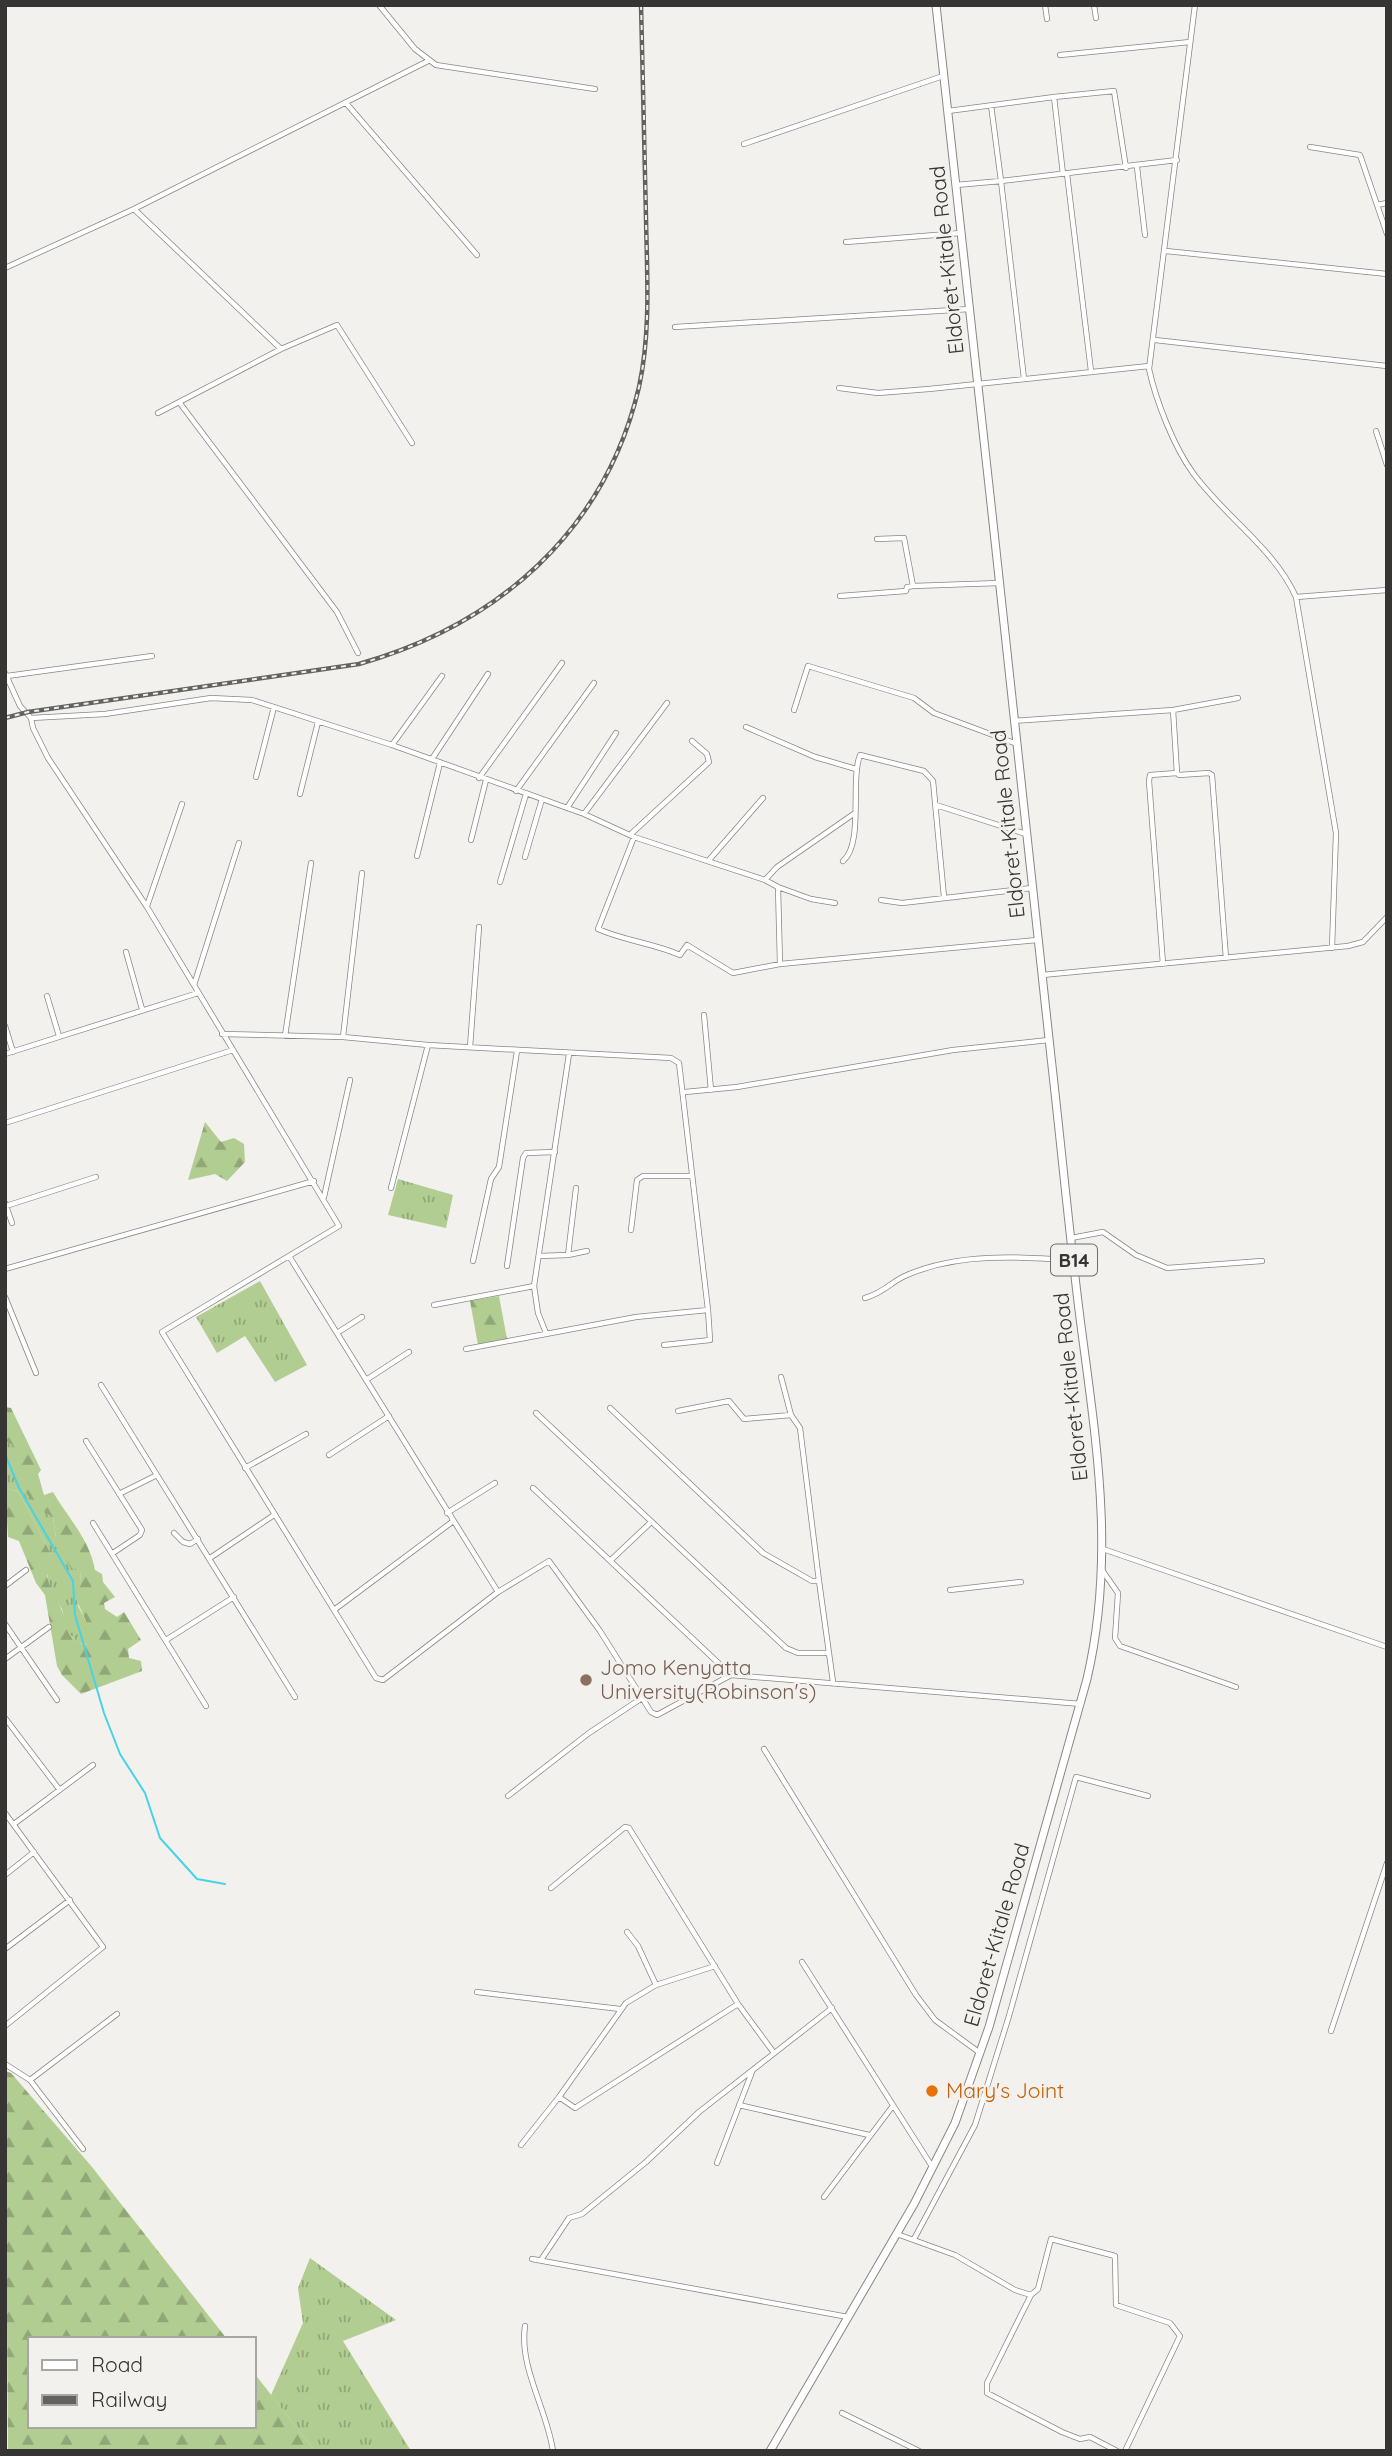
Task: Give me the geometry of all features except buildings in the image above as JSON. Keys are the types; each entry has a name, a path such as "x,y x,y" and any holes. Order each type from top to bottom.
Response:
{"highway":[{"name":"Eldoret-Kitale Road","path":"770,2450 934,2168 968,2092 1081,1704 1098,1631 1103,1549 1096,1426 1071,1238 1037,940 936,5"}],"street":[{"path":"379,5 428,61 457,69 595,89"},
{"path":"1045,5 1047,19"},
{"path":"1094,5 1096,18"},
{"path":"1195,5 1155,340 1149,366 1159,404 1193,474 1276,564 1296,597 1336,833 1332,948"},
{"path":"1060,55 1190,42"},
{"path":"5,268 134,209 428,61"},
{"path":"744,144 944,76"},
{"path":"948,111 1114,91 1126,168"},
{"path":"1054,97 1091,371"},
{"path":"345,103 477,255"},
{"path":"992,105 1024,379"},
{"path":"1310,147 1359,153 1387,234"},
{"path":"956,185 1137,167 1177,160"},
{"path":"1137,167 1145,235"},
{"path":"1377,205 1387,203"},
{"path":"134,209 281,349"},
{"path":"846,242 961,233"},
{"path":"1166,251 1387,274"},
{"path":"675,327 970,309"},
{"path":"158,413 281,349 337,325 412,443"},
{"path":"1155,340 1387,366"},
{"path":"839,388 878,393 1149,366"},
{"path":"179,402 337,612 358,653"},
{"path":"1376,431 1387,465"},
{"path":"877,539 904,538 912,586"},
{"path":"840,596 906,592 907,587 912,586 999,583"},
{"path":"1296,597 1387,590"},
{"path":"152,656 6,675 20,706 31,718 48,758 147,907 339,1226 162,1332 376,1678 383,1680 498,1592 550,1561 600,1631 651,1713 657,1715 731,1675 1081,1704"},
{"path":"479,778 562,663"},
{"path":"794,710 808,666 914,698 934,713 1017,745"},
{"path":"432,760 488,674"},
{"path":"392,745 442,676"},
{"path":"516,791 594,683"},
{"path":"31,718 105,714 229,696 274,707 392,745 811,899 835,903"},
{"path":"1014,721 1173,710 1238,698"},
{"path":"584,814 667,703"},
{"path":"256,778 274,707"},
{"path":"1173,710 1177,773"},
{"path":"300,794 318,722"},
{"path":"746,727 815,757 856,769"},
{"path":"566,808 616,733"},
{"path":"692,741 707,754 709,762 634,835 598,929 623,938 653,943 680,955 687,945 733,973 780,964 1037,940"},
{"path":"844,861 851,855 856,769 860,755 866,754 924,771 933,781 944,897"},
{"path":"417,856 440,763"},
{"path":"1163,964 1150,775 1212,775 1226,958"},
{"path":"471,840 486,780"},
{"path":"500,882 526,794"},
{"path":"709,860 762,798"},
{"path":"525,857 542,799"},
{"path":"147,907 182,804"},
{"path":"936,805 1027,835"},
{"path":"765,880 776,867 855,813"},
{"path":"194,986 239,843"},
{"path":"285,1036 311,863"},
{"path":"343,1037 362,873"},
{"path":"778,887 780,964"},
{"path":"881,900 902,903 1033,887"},
{"path":"1041,975 1363,943 1387,917"},
{"path":"470,1047 479,927"},
{"path":"126,952 142,1009"},
{"path":"5,1054 198,993"},
{"path":"47,996 59,1036"},
{"path":"704,1015 711,1090"},
{"path":"5,1026 13,1052"},
{"path":"221,1034 343,1037 428,1045 671,1058 681,1065 710,1340 664,1345"},
{"path":"685,1092 953,1050 1049,1040"},
{"path":"391,1188 428,1045"},
{"path":"5,1122 233,1050"},
{"path":"473,1261 491,1179 499,1167 517,1050"},
{"path":"546,1333 538,1313 534,1286 569,1054"},
{"path":"323,1198 350,1080"},
{"path":"507,1266 523,1158 526,1153 555,1152"},
{"path":"631,1230 637,1180 643,1177 692,1176"},
{"path":"12,1223 6,1204 96,1177"},
{"path":"5,1269 314,1181"},
{"path":"568,1255 576,1188"},
{"path":"1071,1238 1103,1232 1136,1255 1167,1268 1262,1261"},
{"path":"539,1256 587,1251"},
{"path":"289,1255 452,1522 498,1592"},
{"path":"865,1298 883,1293 905,1275 956,1262 1036,1257 1074,1261"},
{"path":"434,1306 534,1286"},
{"path":"5,1297 36,1373"},
{"path":"466,1349 636,1317 708,1310"},
{"path":"337,1333 362,1317"},
{"path":"366,1380 409,1352"},
{"path":"781,1377 791,1415 800,1428 833,1682"},
{"path":"102,1385 295,1697"},
{"path":"678,1411 729,1401 744,1419 791,1415"},
{"path":"610,1408 763,1553 812,1581 819,1581"},
{"path":"536,1413 786,1648 798,1653 828,1653"},
{"path":"329,1455 389,1416"},
{"path":"246,1468 306,1434"},
{"path":"86,1441 142,1532 113,1553"},
{"path":"119,1494 157,1475"},
{"path":"447,1513 495,1483"},
{"path":"533,1488 731,1675"},
{"path":"210,1558 274,1515"},
{"path":"334,1610 452,1522"},
{"path":"93,1523 206,1706"},
{"path":"611,1560 650,1523"},
{"path":"174,1533 183,1542 190,1544 198,1539"},
{"path":"1103,1549 1387,1647"},
{"path":"1102,1569 1118,1593 1115,1639 1120,1646 1236,1687"},
{"path":"5,1587 26,1570"},
{"path":"950,1590 1021,1582"},
{"path":"166,1640 234,1597"},
{"path":"5,1624 57,1700"},
{"path":"5,1659 49,1627"},
{"path":"508,1796 589,1734 642,1698"},
{"path":"5,1718 59,1788"},
{"path":"764,1749 916,1995 935,2020 981,2053"},
{"path":"14,1824 93,1765"},
{"path":"914,2239 975,2125 1005,2030 1076,1777 1148,1796"},
{"path":"5,1813 103,1944 102,1950 5,2026"},
{"path":"551,1888 625,1827 629,1828 738,2004 774,2053"},
{"path":"5,1875 34,1852"},
{"path":"1331,2031 1387,1863"},
{"path":"5,1949 70,1900"},
{"path":"627,1932 638,1946 656,1985"},
{"path":"802,1962 892,2107 934,2168"},
{"path":"521,2145 621,2008 656,1985 716,1966"},
{"path":"477,1992 621,2008"},
{"path":"558,2097 575,2108 738,2004"},
{"path":"541,2260 542,2254 569,2218 582,2214 752,2070 832,2008"},
{"path":"30,2080 117,2014"},
{"path":"5,2064 30,2080 83,2149"},
{"path":"717,2163 752,2070"},
{"path":"739,2105 869,2135"},
{"path":"824,2197 892,2107"},
{"path":"897,2234 969,2262 1015,2291 1031,2295"},
{"path":"1117,2451 1090,2437 1080,2439 1062,2432 987,2393 987,2383 1031,2295 1038,2288 1051,2239 1115,2256 1115,2305 1170,2323 1179,2333 1178,2345 1125,2450 1133,2451"},
{"path":"532,2259 848,2317"},
{"path":"525,2326 524,2351 547,2421 553,2451"},
{"path":"842,2413 919,2451"}],"green space":[{"path":"205,1122 221,1142 234,1138 244,1144 245,1162 227,1181 215,1174 188,1180"},
{"path":"398,1179 453,1195 446,1228 388,1215"},
{"path":"260,1281 307,1365 275,1382 245,1336 217,1353 196,1317"},
{"path":"499,1296 507,1339 478,1345 470,1301"},
{"path":"5,1407 11,1408 41,1470 38,1474 44,1495 53,1492 83,1539 95,1570 102,1574 103,1582 115,1597 104,1603 105,1609 117,1617 124,1612 141,1640 128,1649 129,1658 141,1661 142,1671 81,1694 57,1666 45,1595 36,1583 19,1541 8,1537 5,1488 18,1491 51,1554 47,1560 56,1568 47,1575 49,1585 71,1636 86,1645 86,1621 75,1597 81,1584 80,1571 70,1567 56,1537 53,1517 28,1496 18,1478 14,1446 5,1441"},
{"path":"5,1441 14,1446 17,1465 26,1486 39,1505 53,1517 56,1537 80,1570 78,1606 86,1621 87,1645 77,1642 66,1630 62,1609 49,1590 46,1560 51,1554 18,1491 5,1488"},
{"path":"5,2071 11,2073 92,2167 225,2337 28,2337 28,2428 256,2428 256,2376 315,2451 8,2451"},
{"path":"310,2258 396,2320 343,2341 411,2451 315,2451 271,2395 303,2323 298,2288"}],"waterway":[{"path":"5,1454 19,1488 73,1581 75,1615 104,1713 120,1754 145,1793 160,1838 197,1879 225,1884"}],"railway":[{"path":"5,718 28,712 359,664 409,647 456,625 499,597 538,565 572,528 600,486 623,439 643,366 647,282 641,5"}],"place":[{"name":"Jomo Kenyatta University(Robinson's)","path":"586,1680"},
{"name":"Mary's Joint","path":"932,2091"}]}
